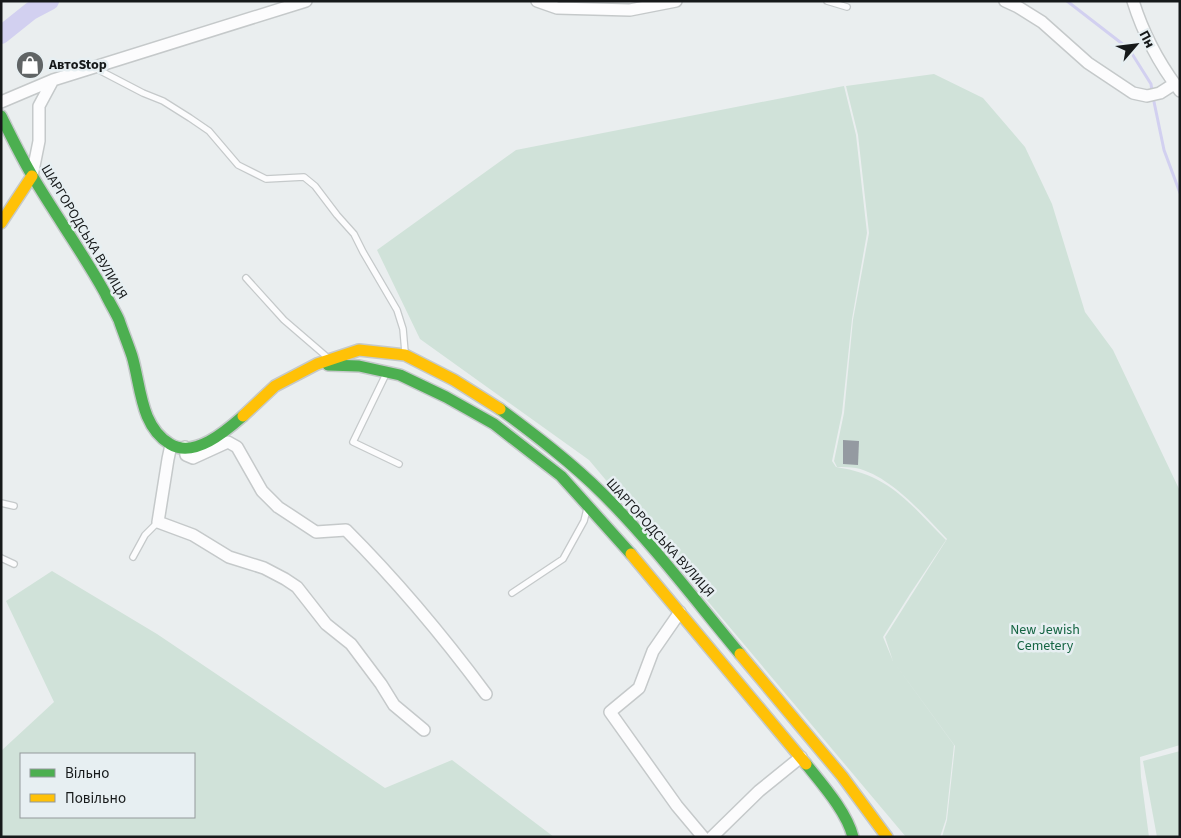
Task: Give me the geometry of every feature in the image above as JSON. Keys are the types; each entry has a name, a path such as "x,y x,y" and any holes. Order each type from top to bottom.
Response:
{"main road":[{"name":"ШАРГОРОДСЬКА ВУЛИЦЯ","path":"1,116 32,176 93,271 114,310 132,357 139,392 148,419 160,436 172,445 197,447 212,440 232,426 275,386 317,364 359,350 405,355 454,380 501,410 602,492 709,615 842,776 876,827 887,837"},
{"path":"1,223 32,176"},
{"path":"317,364 359,366 400,375 446,397 494,424 561,476 680,612 827,788 851,829 853,837"}],"street":[{"path":"1,102 53,80 306,1"},
{"path":"537,1 557,8 630,10 676,1"},
{"path":"1005,1 1042,22 1096,68 1133,93 1148,96 1177,88 1139,21 1133,1"},
{"path":"32,176 38,141 38,106 53,80"},
{"name":"ШАРГОРОДСЬКА ВУЛИЦЯ","path":"185,447 186,455 193,458 228,442 237,447 262,491 278,507 316,532 346,530 403,590 454,650 486,694"},
{"path":"172,445 158,522 193,535 229,557 264,568 297,587 326,624 351,644 394,705 424,730"},
{"path":"680,612 652,652 639,688 610,712 677,806 703,837"},
{"path":"712,837 760,791 801,757"}],"lane":[{"path":"827,1 847,7"},
{"path":"93,67 143,93 164,101 190,118 209,131 238,165 266,179 304,177 315,186 354,234 397,310 402,329 405,355"},
{"path":"246,278 284,320 331,360"},
{"path":"387,372 353,442 398,464"},
{"path":"1,503 14,506"},
{"path":"512,592 563,559 584,521 588,505"},
{"path":"133,557 145,535 158,522"},
{"path":"1,558 14,564"}],"green space":[{"name":"New Jewish Cemetery","path":"934,74 983,98 1025,147 1052,204 1085,312 1113,350 1180,491 1180,745 1140,757 1149,837 942,837 947,820 955,746 893,661 885,637 947,539 894,487 869,472 856,468 837,467 834,461 844,413 853,320 869,233 858,135 846,86"},
{"path":"844,86 856,135 867,233 852,319 842,413 832,461 836,467 855,471 885,484 909,503 946,540 883,637 893,661 954,745 946,819 940,837 906,837 589,460 420,339 377,250 516,150"},
{"path":"52,571 157,634 385,788 452,760 554,837 1,837 1,751 54,702 6,601"},
{"path":"1180,751 1180,837 1157,837 1143,761"}],"building":[{"path":"843,440 859,441 858,465 843,464"}],"waterway":[{"path":"1,35 31,11 50,1"},
{"path":"1067,1 1129,49 1151,84 1152,91"},
{"path":"1153,97 1164,150 1180,193"}],"traffic: fast":[{"path":"1,116 42,192 88,263 117,317 132,356 147,416 160,436 179,448 199,446 228,429 243,416"},
{"path":"328,365 359,366 400,375 446,397 494,424 561,476 631,554"},
{"path":"500,409 566,460 603,494 656,552 740,654"},
{"path":"806,764 840,808 853,837"}],"traffic: slow":[{"path":"1,223 32,176"},
{"path":"243,416 275,386 317,364 359,350 405,355 454,380 500,409"},
{"path":"631,554 806,764"},
{"path":"740,654 842,776 887,837"}],"place":[{"name":"АвтоStop","path":"30,65"}]}
